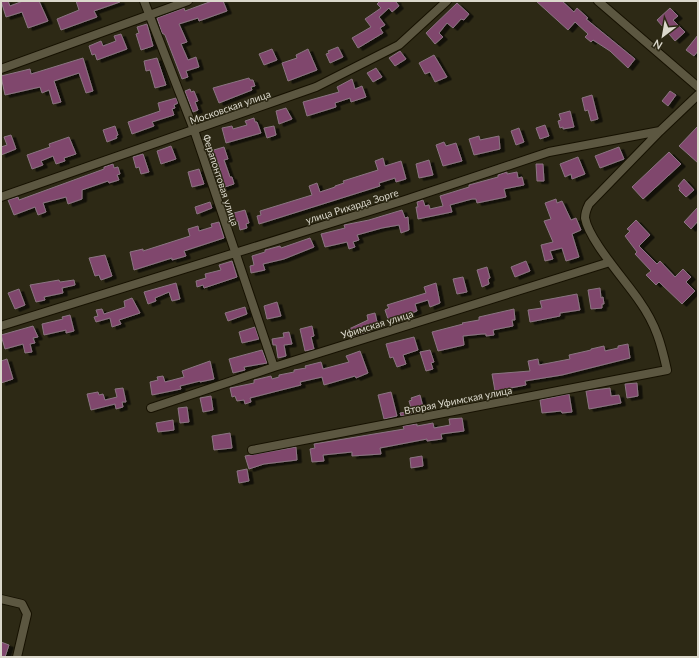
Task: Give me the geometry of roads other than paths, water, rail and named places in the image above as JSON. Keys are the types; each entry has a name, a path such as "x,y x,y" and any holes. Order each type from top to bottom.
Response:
{"street":[{"name":"Ферапонтовая улица","path":"144,1 194,130 234,253 274,367"},
{"path":"1,69 188,1"},
{"name":"Московская улица","path":"1,197 316,87 399,45 447,1"},
{"path":"598,1 698,87"},
{"path":"610,262 588,228 585,217 588,204 698,95"},
{"name":"улица Рихарда Зорге","path":"1,326 405,200 549,152 660,131"},
{"name":"Уфимская улица","path":"151,408 274,367 610,262"},
{"name":"Вторая Уфимская улица","path":"252,450 667,370 660,338 641,303 610,262"},
{"path":"1,598 22,604 27,614 17,657"}]}
